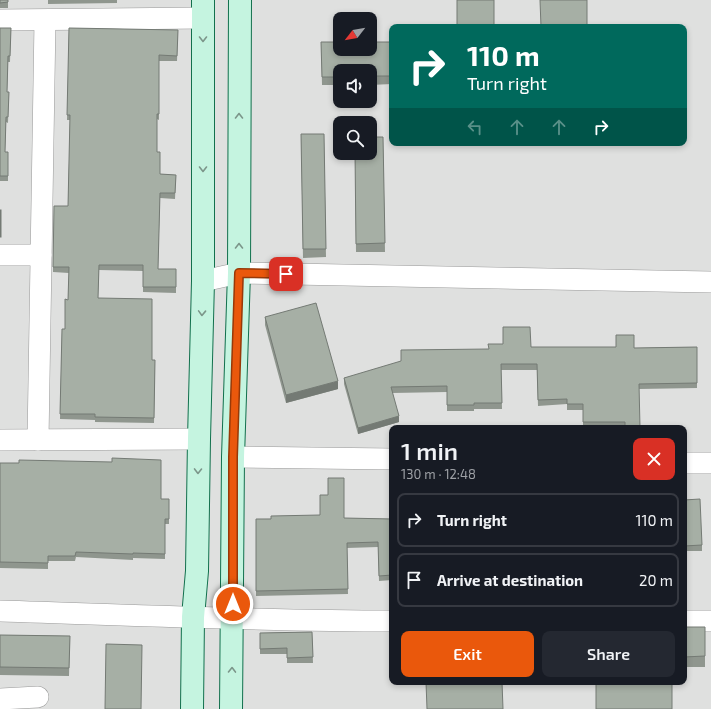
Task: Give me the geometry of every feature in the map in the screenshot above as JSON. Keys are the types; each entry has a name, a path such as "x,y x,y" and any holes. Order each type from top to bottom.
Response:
{"main road":[{"path":"231,709 233,619 233,457 239,273 240,0"},
{"path":"192,709 193,617 197,571 198,439 203,281 203,9"}],"street":[{"path":"0,20 45,20 203,9"},
{"path":"38,440 45,20"},
{"path":"0,255 41,256"},
{"path":"203,281 239,273 711,282"},
{"path":"0,440 198,439"},
{"path":"233,457 389,459"},
{"path":"687,463 711,463"},
{"path":"0,611 233,619 389,622"},
{"path":"687,621 711,621"},
{"path":"0,699 38,697"}],"shaded area":[{"path":"0,0 711,0 711,709 0,709"}],"building":[{"path":"0,0 8,0 8,2 0,3"},
{"path":"457,0 494,0 494,24 457,24"},
{"path":"540,0 587,0 587,24 541,24"},
{"path":"0,28 11,28 10,56 8,56 7,92 9,92 8,117 6,117 5,152 8,152 8,176 0,176"},
{"path":"69,28 178,30 177,56 159,55 159,114 157,114 157,152 160,152 160,174 176,175 175,193 160,193 158,269 176,269 176,287 143,287 143,265 99,265 98,298 152,299 152,360 155,360 154,418 95,417 95,414 60,414 62,329 65,329 65,299 68,300 69,267 53,267 54,206 68,206 70,115 67,115"},
{"path":"321,42 333,42 333,56 377,56 377,42 389,42 389,76 377,76 377,64 333,64 333,77 322,77"},
{"path":"301,134 324,134 326,249 303,249"},
{"path":"377,137 383,137 385,243 356,244 355,160 377,160"},
{"path":"1,210 1,237 0,237"},
{"path":"316,303 338,381 286,395 265,317"},
{"path":"503,327 530,327 531,347 616,347 616,335 634,335 634,348 697,347 697,383 639,384 640,425 625,425 625,422 583,422 583,404 567,404 567,399 538,400 537,364 501,364 502,403 447,405 447,386 391,387 399,416 358,428 344,378 401,361 401,350 489,349 488,344 503,344"},
{"path":"112,458 161,460 161,499 169,499 169,519 165,519 165,554 76,552 75,556 48,556 48,563 0,562 0,463 19,463 19,460 112,462"},
{"path":"328,478 344,478 344,518 389,519 389,575 379,576 378,542 347,543 348,589 256,591 256,519 271,519 271,516 320,515 320,495 328,495"},
{"path":"700,499 702,545 687,546 687,500"},
{"path":"687,627 705,627 705,656 687,657"},
{"path":"312,632 313,657 287,658 287,648 260,649 260,633"},
{"path":"0,635 70,636 69,668 0,667"},
{"path":"106,644 142,645 141,709 105,709"},
{"path":"426,685 502,685 503,709 427,709"},
{"path":"596,685 672,685 672,709 596,709"}],"route":[{"path":"233,604 233,457 239,273 286,274"}]}
